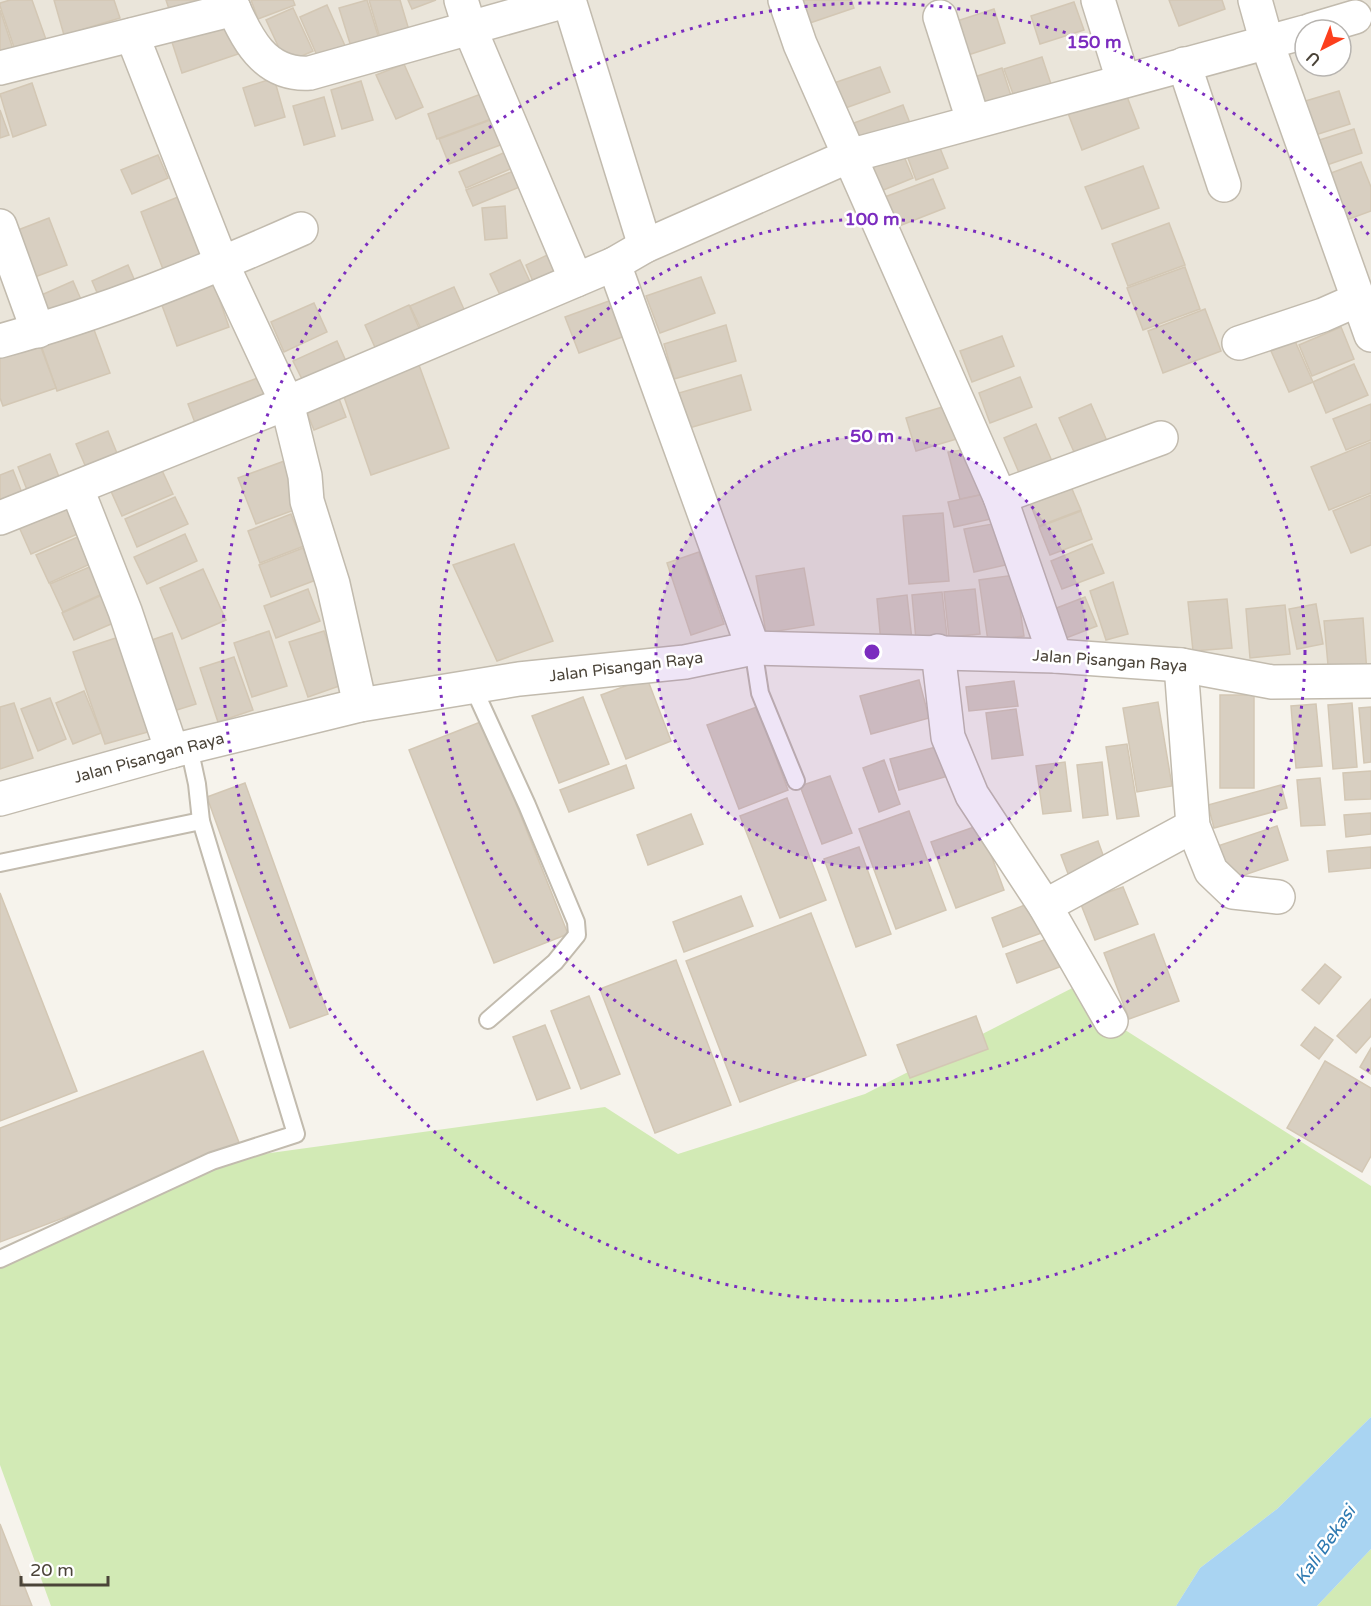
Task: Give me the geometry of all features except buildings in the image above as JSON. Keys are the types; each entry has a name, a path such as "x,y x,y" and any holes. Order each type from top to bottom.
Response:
{"street":[{"path":"0,68 132,35 232,4 266,61 279,70 293,74 309,73 465,14 569,0 645,246"},
{"path":"785,0 800,44 919,308 1000,497 1055,656"},
{"path":"1098,0 1123,80"},
{"path":"1255,0 1267,43 1371,335"},
{"path":"465,14 576,280"},
{"path":"939,17 974,120"},
{"path":"132,35 222,264 287,403 305,476 307,501 333,584 360,705"},
{"path":"0,518 287,403 614,264 645,246 849,156 974,120 1293,35"},
{"path":"1184,64 1224,185"},
{"path":"0,226 38,331"},
{"path":"0,341 38,331 222,264 302,229"},
{"path":"614,264 753,648"},
{"path":"1239,343 1323,315 1357,300"},
{"path":"1000,497 1161,438"},
{"path":"77,489 180,749"},
{"name":"Jalan Pisangan Raya","path":"0,799 180,749 360,705 602,669 685,662 753,648 938,651 1055,656 1181,664 1272,682 1371,681"},
{"path":"938,651 948,737 972,795 1045,906 1111,1021"},
{"path":"1181,664 1193,826 1211,872 1233,892 1278,897"},
{"path":"1045,906 1193,826"}],"lane":[{"path":"753,648 760,693 796,781"},
{"path":"473,687 536,826 576,922 577,935 555,962 488,1020"},
{"path":"0,1259 212,1161 296,1134 201,821 197,784 180,749"},
{"path":"0,863 201,821"}],"shaded area":[{"path":"0,0 1371,0 1371,681 1055,656 602,669 0,799"}],"green space":[{"path":"1088,980 1111,1021 1371,1186 1371,1417 1277,1509 1200,1568 1176,1606 51,1606 0,1465 0,1259 212,1161 605,1107 678,1154 865,1094"},
{"path":"1371,1549 1371,1606 1317,1606"}],"water":[{"name":"Kali Bekasi","path":"1371,1417 1371,1549 1317,1606 1176,1606 1200,1568 1277,1509"}]}
